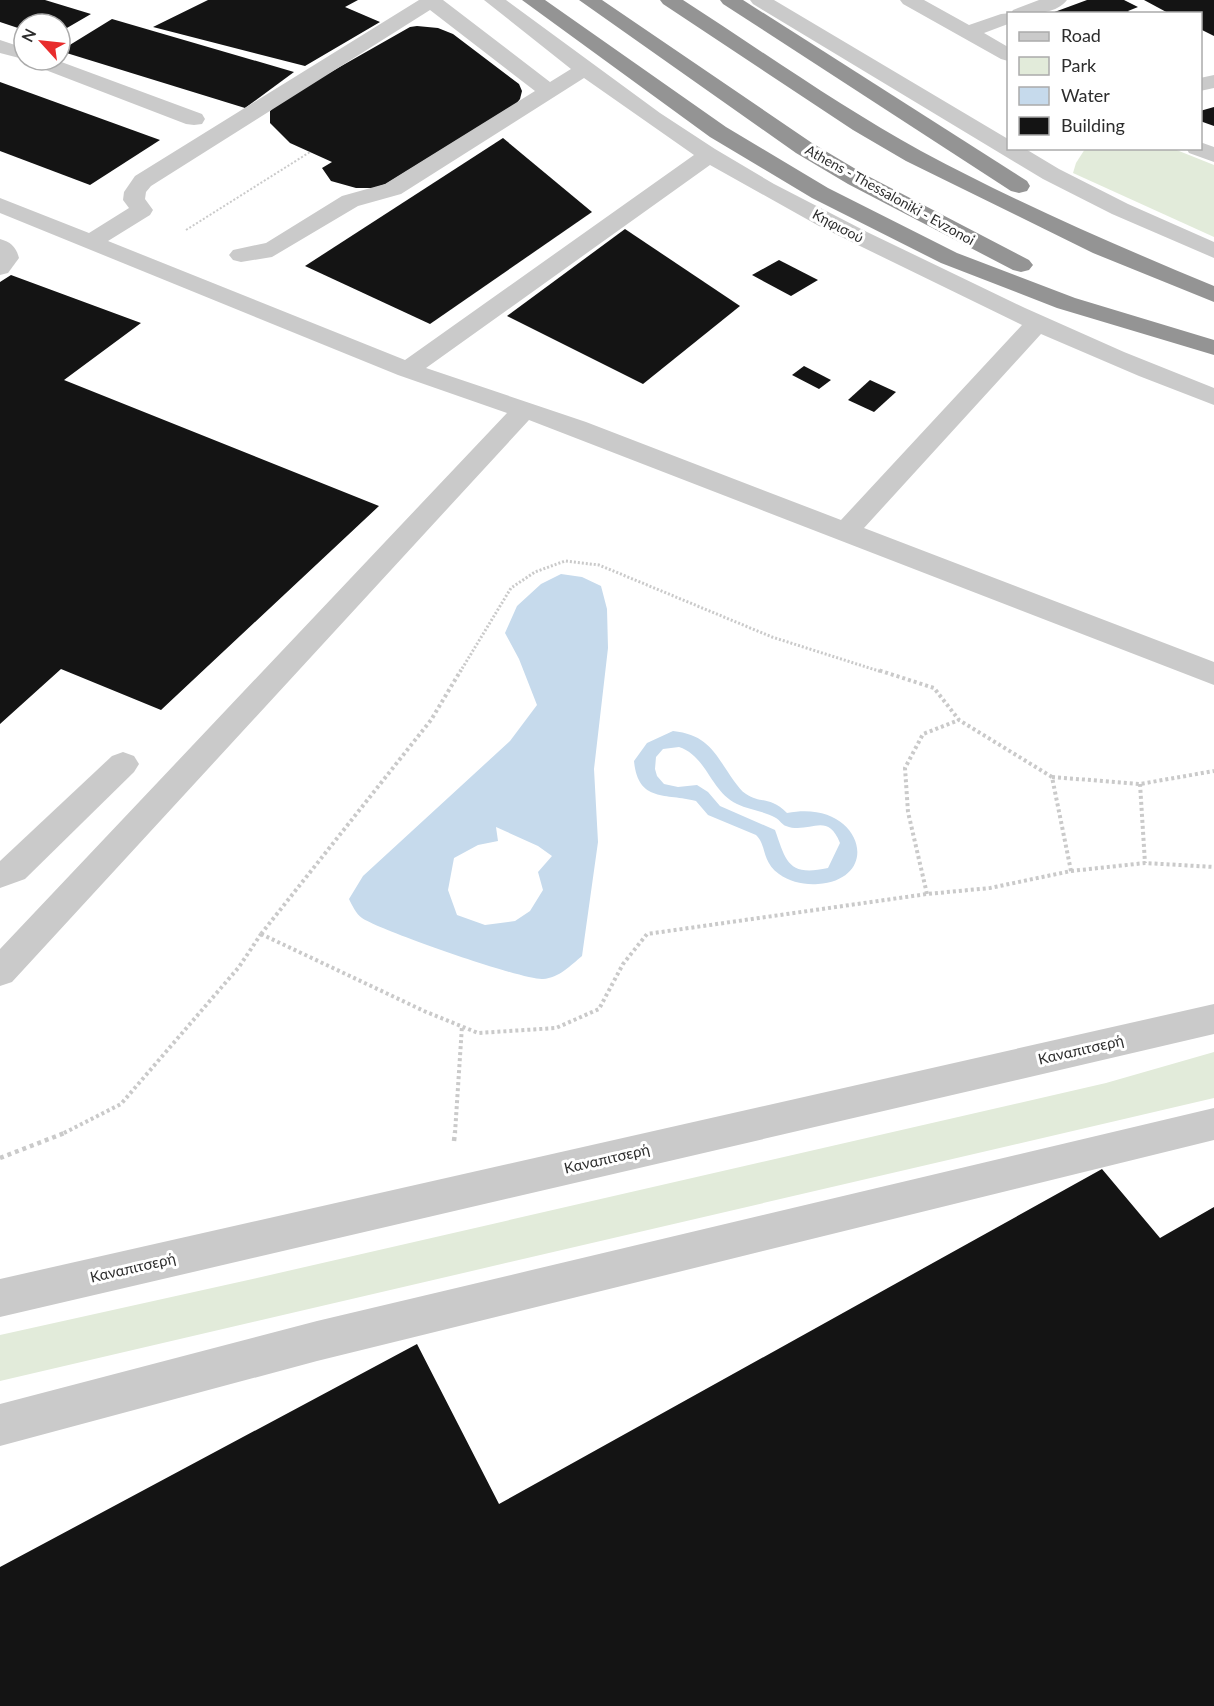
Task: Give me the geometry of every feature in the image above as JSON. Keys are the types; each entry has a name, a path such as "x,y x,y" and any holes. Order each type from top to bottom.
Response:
{"highway":[{"path":"532,0 718,132 820,193 959,262 1066,303 1213,348"},
{"name":"Athens - Thessaloniki - Evzonoi","path":"589,0 804,148 856,179 1051,280 1213,348"},
{"path":"670,0 861,125 914,156 1101,248 1214,295"},
{"path":"730,0 990,168 1170,277"}],"street":[{"name":"Κηφισού","path":"494,0 586,68 618,95 709,154 878,247 1037,324 1214,397"},
{"path":"760,0 1007,139"},
{"path":"910,0 1007,54"},
{"path":"1025,12 1057,0"},
{"path":"90,243 142,210 134,200 135,192 143,181 432,1 549,91"},
{"path":"968,32 1007,18"},
{"path":"209,290 350,201 393,189 586,68"},
{"path":"69,72 194,119"},
{"path":"1027,150 1214,251"},
{"path":"407,370 709,154"},
{"path":"0,205 407,370 525,409 1214,674"},
{"path":"0,246 7,258 0,268"},
{"path":"241,255 264,252 274,248"},
{"path":"844,533 1037,324"},
{"path":"0,972 525,409"},
{"path":"0,875 13,870 123,764"},
{"name":"Καναπιτσερή","path":"0,1299 1214,1019"},
{"path":"0,1425 317,1341 1214,1124"}],"path":[{"path":"186,230 310,152"},
{"path":"0,1158 59,1136 121,1104 239,968 261,934 431,720 511,588 535,572 565,561 599,565 772,637 934,688 959,720 1052,777 1140,784 1214,771"},
{"path":"927,894 908,812 905,768 923,734 959,720"},
{"path":"1052,777 1071,871"},
{"path":"1140,784 1145,863"},
{"path":"261,934 478,1033 556,1028 598,1009 623,964 647,934 927,894 990,888 1071,871 1145,863 1214,867"},
{"path":"454,1141 462,1026"}],"green space":[{"path":"1084,150 1176,150 1214,165 1214,237 1073,173"},
{"path":"1214,1052 1214,1098 0,1381 0,1335 1106,1083"}],"water":[{"path":"561,574 582,577 601,586 607,609 608,648 594,769 598,842 582,956 559,974 543,979 482,964 395,933 362,918 349,899 363,876 510,741 537,705 519,659 505,633 517,606 541,584","holes":["496,827 538,846 552,856 538,872 543,890 530,911 515,921 485,925 457,915 448,890 454,858 478,845 498,841"]},
{"path":"673,731 695,737 710,747 738,787 751,797 776,804 787,813 812,812 832,817 847,828 855,841 857,855 852,869 839,879 818,884 797,882 783,877 769,864 762,843 756,835 708,815 696,801 655,794 647,790 641,784 634,761 647,743","holes":["679,747 703,766 720,791 737,804 771,816 786,826 802,828 823,825 829,828 835,833 840,843 828,868 815,870 797,868 786,858 775,830 720,806 708,792 697,785 678,787 664,784 657,776 656,757 663,749"]}],"building":[{"path":"0,0 45,0 91,14 72,25 72,12 12,12 12,26 0,22"},
{"path":"208,0 358,0 345,7 380,22 305,66 153,27"},
{"path":"1087,0 1124,0 1138,7 1129,12 1054,12"},
{"path":"1144,0 1214,0 1214,36 1202,30 1202,12 1166,12"},
{"path":"112,19 294,72 245,108 72,55 72,44"},
{"path":"410,27 438,28 453,34 519,84 522,91 520,99 516,104 386,184 374,188 356,188 331,181 322,168 332,162 290,143 270,123 270,111 278,102"},
{"path":"0,82 160,140 90,185 0,151"},
{"path":"1214,107 1214,126 1202,122 1202,110"},
{"path":"503,138 592,212 430,324 305,266"},
{"path":"625,229 740,306 643,384 507,316"},
{"path":"779,260 818,280 791,296 752,275"},
{"path":"11,275 141,323 64,380 379,506 161,710 61,669 0,724 0,282"},
{"path":"804,366 831,380 819,389 792,375"},
{"path":"870,380 896,392 874,412 848,400"},
{"path":"1102,1169 1160,1238 1214,1207 1214,1706 0,1706 0,1567 417,1344 499,1504"}]}
